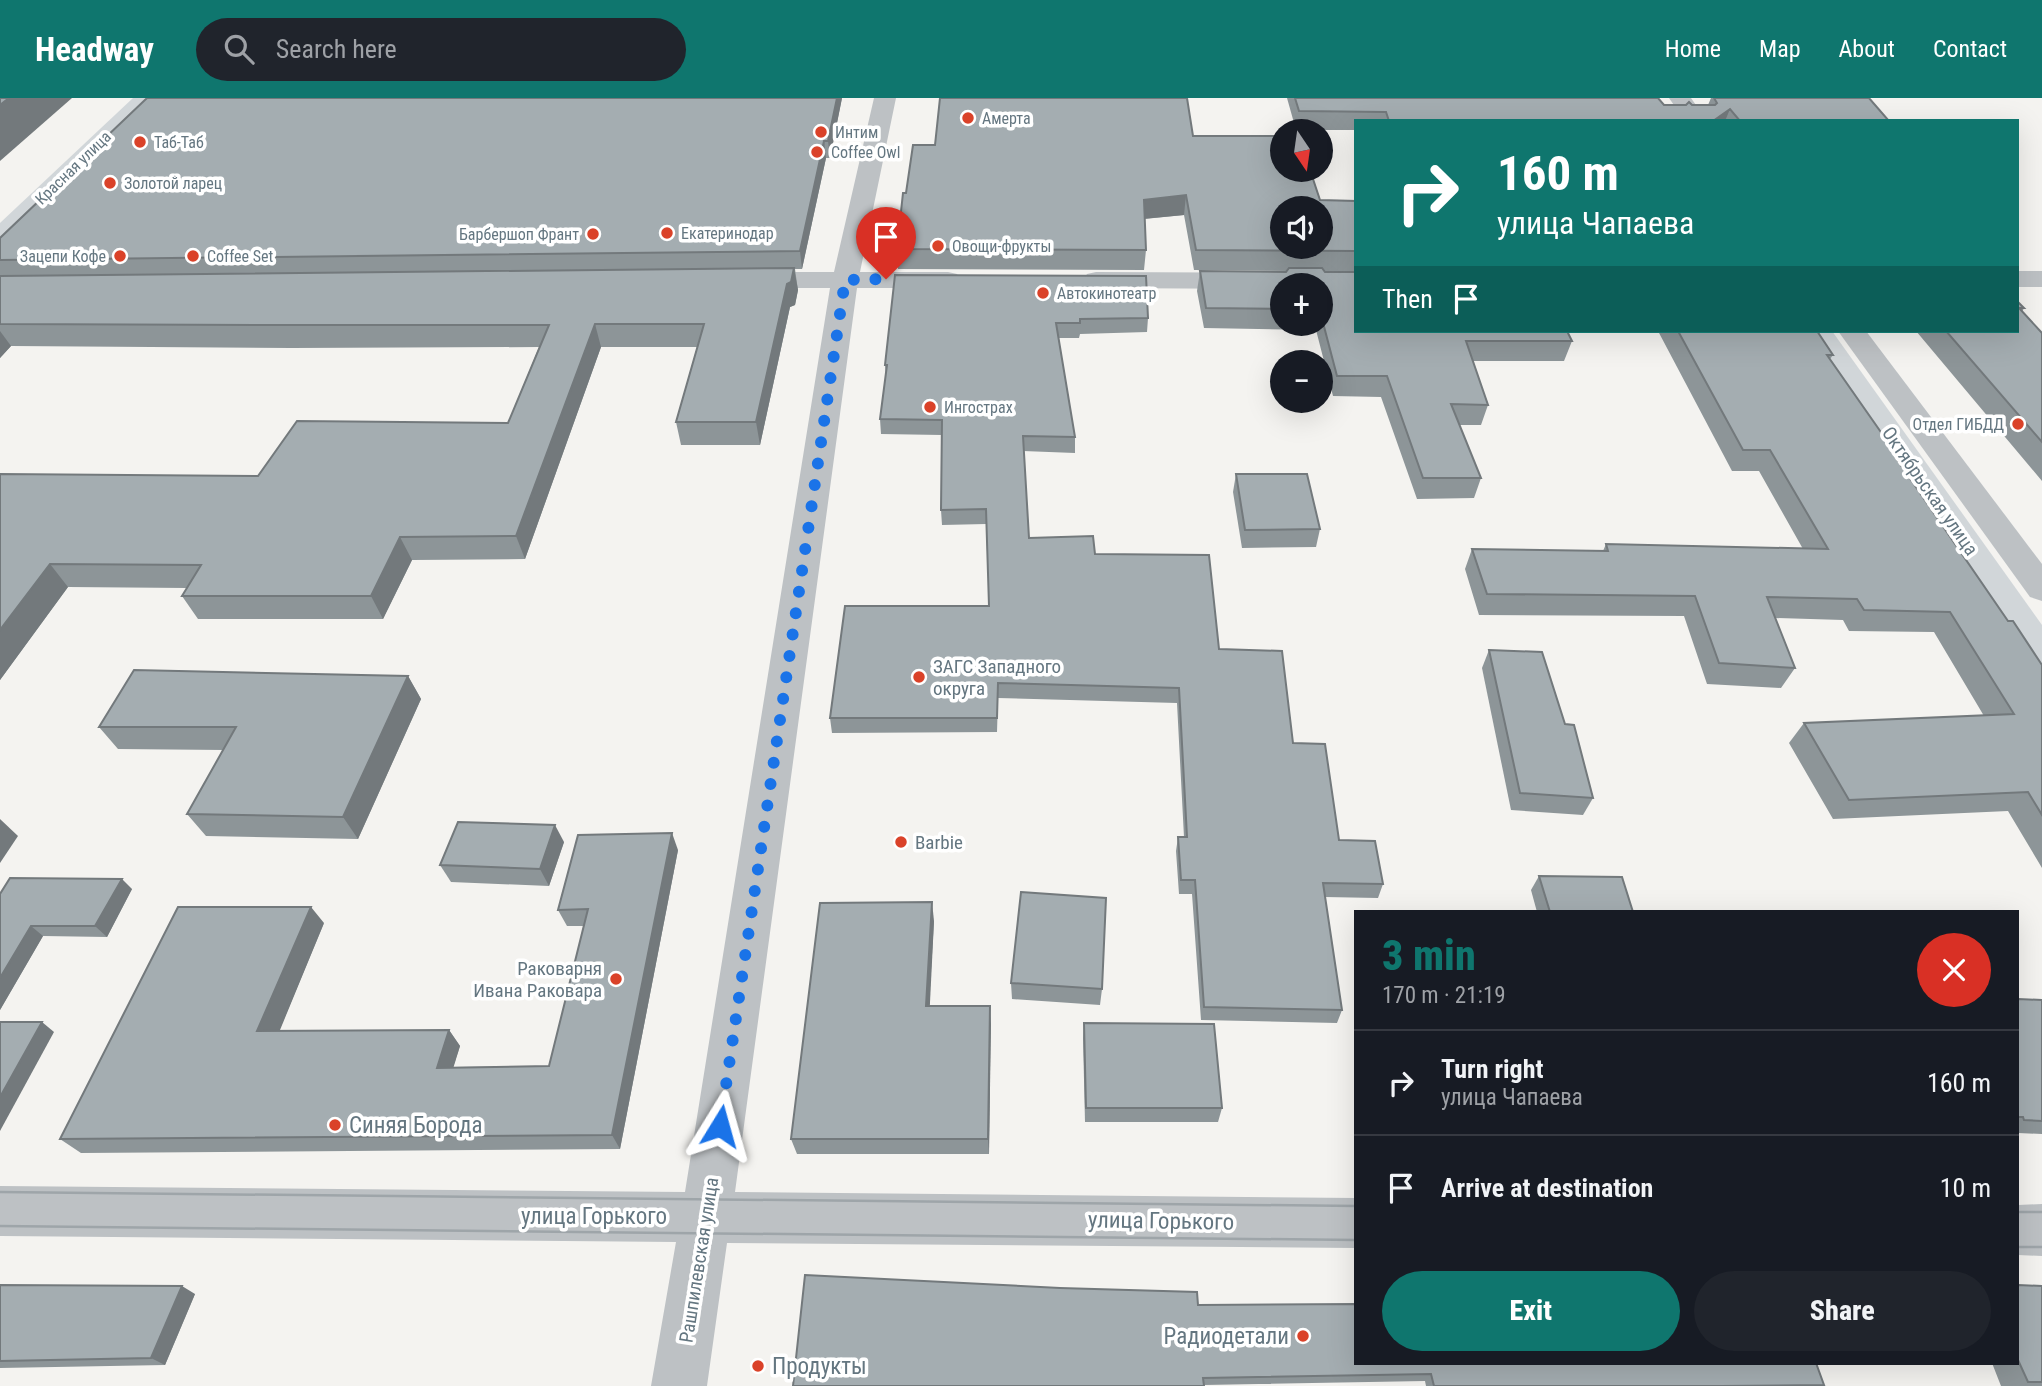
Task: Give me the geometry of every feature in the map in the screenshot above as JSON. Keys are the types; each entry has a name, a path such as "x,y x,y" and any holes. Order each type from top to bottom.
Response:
{"main road":[{"name":"Красная улица","path":"68,142 117,98"},
{"name":"Красная улица","path":"0,237 146,98"},
{"name":"Октябрьская улица","path":"1819,333 2042,652"}],"street":[{"name":"Рашпилевская улица","path":"679,1386 845,280 884,98"},
{"path":"1679,98 1695,119"},
{"path":"2019,279 2042,279"},
{"path":"710,280 969,280"},
{"path":"1066,280 1354,281"},
{"name":"Октябрьская улица","path":"1853,333 2042,589"},
{"name":"улица Горького","path":"0,1211 1354,1223"},
{"path":"2019,1230 2042,1230"}],"building":[{"path":"0,98 9,98 0,105"},
{"path":"147,98 837,98 828,141 824,141 800,251 0,260 0,238"},
{"path":"940,98 1187,98 1193,136 1270,136 1270,182 1314,182 1319,196 1270,196 1270,250 1196,250 1186,195 1144,200 1146,250 897,249 903,193 906,193 913,145 935,145"},
{"path":"1295,98 1658,98 1664,105 1686,105 1689,102 1692,105 1715,105 1717,103 1714,98 1869,98 1887,119 1738,119 1730,109 1716,119 1388,119 1386,112 1299,111"},
{"path":"1333,200 1354,201 1354,251 1333,251"},
{"path":"794,268 791,282 787,284 756,422 676,422 704,324 595,324 516,536 400,537 371,596 182,596 201,565 50,564 0,630 0,474 258,476 297,421 508,423 549,325 0,324 0,276"},
{"path":"1289,268 1322,268 1325,272 1354,272 1354,333 1568,333 1572,341 1466,341 1488,405 1451,404 1481,478 1423,478 1387,376 1337,376 1333,350 1330,350 1327,336 1333,336 1333,273 1270,273 1270,309 1206,308 1200,271 1286,272"},
{"path":"895,275 1146,276 1148,318 1080,319 1080,323 1056,323 1075,437 1023,436 1029,538 1093,536 1095,554 1209,555 1219,649 1282,651 1293,743 1325,744 1339,840 1375,841 1383,884 1323,883 1342,1010 1204,1007 1195,880 1181,880 1178,837 1187,837 1179,688 998,683 997,718 830,718 845,606 989,606 986,509 941,510 942,420 880,419"},
{"path":"2019,308 2042,333 2042,442 1948,333 2019,333"},
{"path":"1679,333 1818,333 1833,355 1827,355 1899,458 1896,458 2008,621 2013,621 2042,665 2042,815 2028,792 1849,800 1804,723 2014,714 1950,612 1864,610 1857,599 1767,597 1795,668 1719,663 1695,596 1487,594 1472,549 1608,551 1606,544 1828,549 1770,450 1743,450"},
{"path":"1236,474 1307,474 1320,529 1245,530"},
{"path":"1489,650 1542,652 1565,724 1574,725 1593,798 1520,793"},
{"path":"134,670 408,676 343,817 187,814 236,727 99,727"},
{"path":"458,822 555,825 540,869 440,865"},
{"path":"672,833 612,1135 60,1139 178,907 311,907 257,1031 449,1030 437,1068 549,1066 588,909 558,910 578,835"},
{"path":"1539,876 1622,877 1632,910 1549,910"},
{"path":"10,878 122,879 95,926 31,926 0,978 0,894"},
{"path":"1021,892 1106,898 1102,989 1011,983"},
{"path":"932,902 926,1006 990,1006 988,1139 791,1139 820,903"},
{"path":"2019,999 2042,1000 2042,1121 2024,1120 2019,1117"},
{"path":"0,1022 42,1022 0,1097"},
{"path":"1084,1023 1214,1024 1222,1108 1086,1108"},
{"path":"805,1275 1197,1292 1198,1305 1354,1304 1354,1365 1817,1365 1824,1385 1434,1386 1431,1374 1203,1378 1204,1386 793,1386"},
{"path":"0,1285 182,1286 151,1358 0,1361"},
{"path":"2019,1285 2042,1286 2042,1382 2028,1382 2019,1362"}],"tram line":[{"path":"0,1192 1354,1206"},
{"path":"2019,1212 2042,1212"},
{"path":"0,1226 1354,1240"},
{"path":"2019,1247 2042,1247"}],"place":[{"name":"Амерта","path":"968,118"},
{"name":"Интим","path":"821,132"},
{"name":"Таб-Таб","path":"140,142"},
{"name":"Coffee Owl","path":"817,152"},
{"name":"Золотой ларец","path":"110,183"},
{"name":"Екатеринодар","path":"667,233"},
{"name":"Барбершоп Франт","path":"593,234"},
{"name":"Овощи-фрукты","path":"938,246"},
{"name":"Зацепи Кофе","path":"120,256"},
{"name":"Coffee Set","path":"193,256"},
{"name":"Автокинотеатр","path":"1043,293"},
{"name":"Ингострах","path":"930,407"},
{"name":"Отдел ГИБДД","path":"2018,424"},
{"name":"ЗАГС Западного округа","path":"919,677"},
{"name":"Barbie","path":"901,842"},
{"name":"Раковарня Ивана Раковара","path":"616,979"},
{"name":"Синяя Борода","path":"335,1125"},
{"name":"Радиодетали","path":"1303,1336"},
{"name":"Продукты","path":"758,1366"}],"route":[{"path":"720,1126 845,280 886,279"}]}
